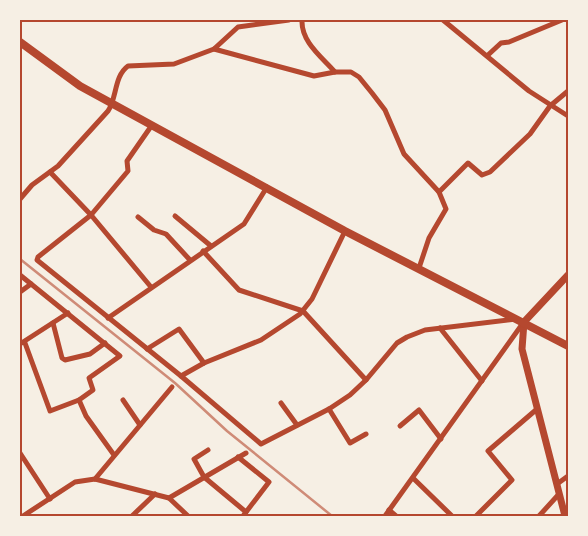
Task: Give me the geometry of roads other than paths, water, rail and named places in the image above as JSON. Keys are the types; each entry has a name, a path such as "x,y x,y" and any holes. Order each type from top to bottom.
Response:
{"main road":[{"path":"20,42 80,86 345,231 568,346"},
{"path":"520,320 568,275"},
{"path":"520,320 522,349 566,516"}],"street":[{"path":"20,198 32,185 58,166 113,104 119,78 128,66 174,64 214,49 238,27 289,20"},
{"path":"302,20 301,28 306,39 335,72"},
{"path":"443,20 488,55 529,91 568,116"},
{"path":"488,55 500,43 509,42 562,20"},
{"path":"214,49 314,76 335,72 351,72 359,77 385,110 404,154 439,192 446,209 429,238 419,268"},
{"path":"439,192 468,163 482,175 490,172 530,134 550,106 568,91"},
{"path":"152,125 127,161 128,171 92,215 38,257 37,260 181,376 261,444 329,409 350,395 366,380 397,343 416,333 440,328 520,320"},
{"path":"50,172 92,215 151,287"},
{"path":"108,318 244,224 266,187"},
{"path":"175,216 211,246"},
{"path":"138,218 154,230 166,234 190,260"},
{"path":"181,376 204,364 261,340 304,311 312,299 345,231"},
{"path":"203,251 239,290 304,311 366,380"},
{"path":"20,275 68,313 120,356 89,378 93,390 79,400 50,411 22,344 68,313"},
{"path":"20,292 31,284"},
{"path":"385,516 482,381 520,320"},
{"path":"53,323 62,358 65,360 90,354 105,343"},
{"path":"440,328 482,381"},
{"path":"147,349 179,329 204,364"},
{"path":"95,479 172,387"},
{"path":"79,400 86,416 114,455"},
{"path":"123,400 140,425"},
{"path":"281,403 298,425"},
{"path":"329,409 350,443 366,434"},
{"path":"476,516 512,480 488,451 537,409"},
{"path":"400,426 419,410 441,439"},
{"path":"208,450 194,459 204,477 244,514 269,482 238,457"},
{"path":"20,453 50,499"},
{"path":"169,498 246,453"},
{"path":"557,484 568,476"},
{"path":"413,478 452,516"},
{"path":"23,516 76,482 95,479 169,498 188,516"},
{"path":"132,516 155,494"},
{"path":"539,516 559,494"},
{"path":"389,510 396,516"}],"railway":[{"path":"20,259 175,383 227,431 332,516"}]}
